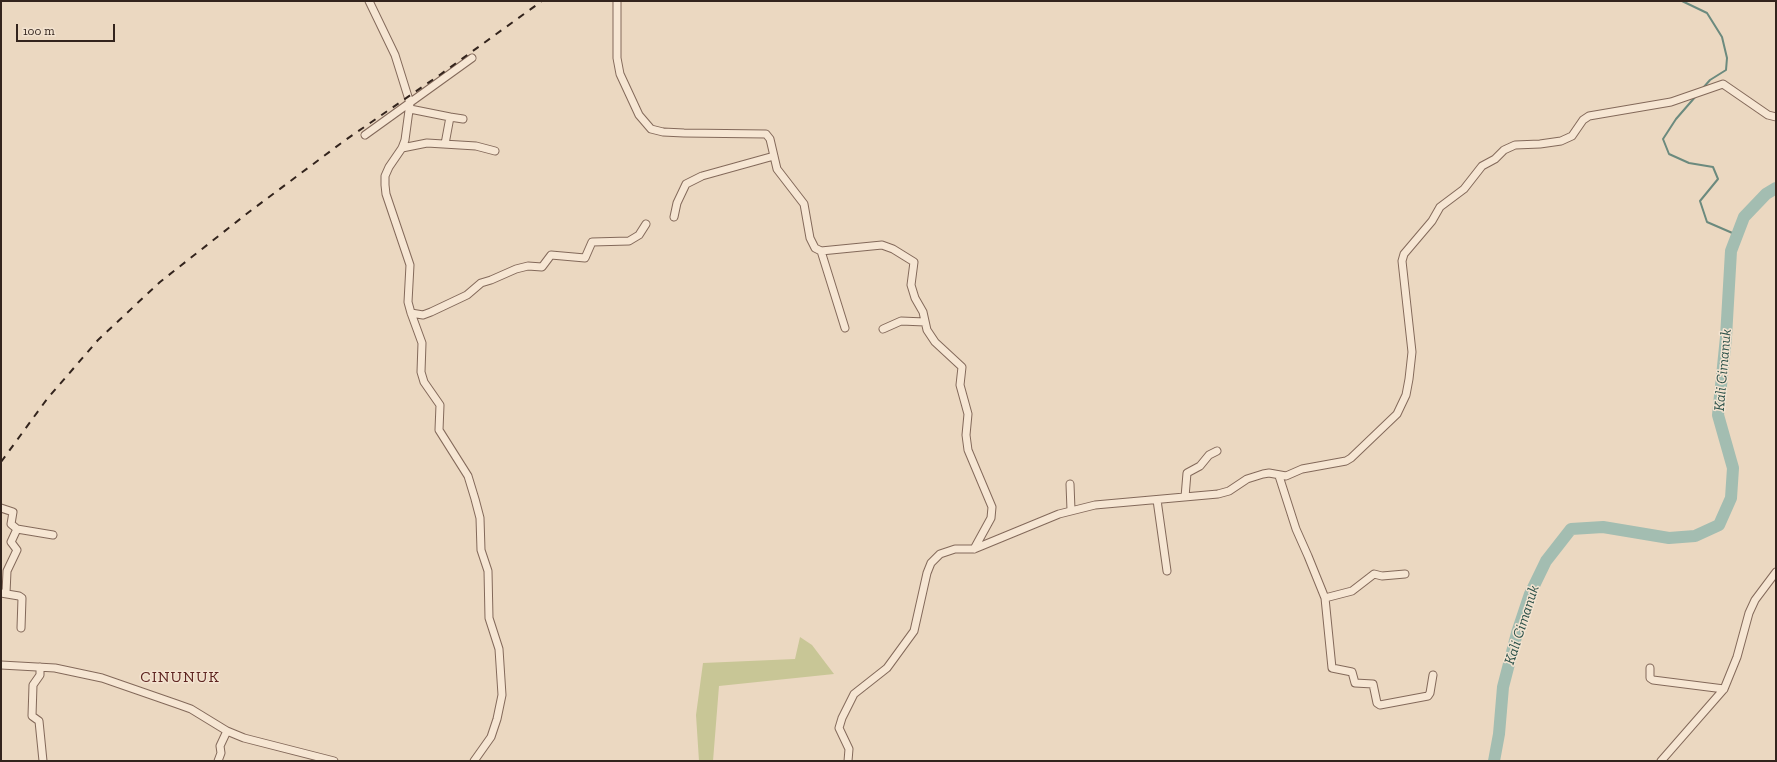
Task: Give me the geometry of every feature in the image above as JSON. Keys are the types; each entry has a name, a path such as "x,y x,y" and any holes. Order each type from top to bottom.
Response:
{"street":[{"path":"369,1 395,55 410,106 402,148 389,167 385,176 385,185 386,194 410,265 411,277 408,293 411,314 422,343 422,377 440,405 439,430 469,481 480,518 481,547 488,570 489,618 499,649 502,695 498,719 491,737 474,761"},
{"path":"617,1 617,58 619,70 639,115 651,129 662,132 762,133 769,137 780,175 804,204 810,238 816,248 821,251 882,245 913,259 915,264 911,279 912,290 923,312 927,330 935,342 962,367 960,385 968,414 966,435 968,450 993,511 991,518 974,549"},
{"path":"365,135 410,106 472,58"},
{"path":"848,761 849,749 840,728 842,718 852,696 887,668 914,631 927,572 935,558 945,551 960,548 974,549 1071,510 1108,503 1218,494 1229,490 1247,479 1263,474 1269,473 1286,476 1310,467 1349,460 1399,411 1403,404 1408,384 1412,352 1403,258 1407,250 1432,221 1440,207 1464,189 1482,166 1512,145 1547,144 1568,139 1583,120 1589,116 1671,102 1719,85 1726,85 1768,115 1776,117"},
{"path":"410,106 463,119"},
{"path":"445,144 450,117"},
{"path":"402,148 427,143 476,146 495,151"},
{"path":"674,217 677,203 686,184 702,176 774,156"},
{"path":"411,314 423,315 467,295 481,282 491,280 516,269 528,266 542,267 551,255 585,258 588,254 591,243 629,241 639,235 646,224"},
{"path":"821,251 846,328"},
{"path":"884,329 901,321 925,322"},
{"path":"1185,497 1187,473 1200,466 1209,455 1217,451"},
{"path":"1280,476 1296,529 1325,598 1332,668 1352,672 1355,683 1373,684 1377,704 1428,696 1430,693 1433,675"},
{"path":"1070,484 1071,510"},
{"path":"1157,500 1167,571"},
{"path":"1,508 13,512 12,524 17,529 53,535"},
{"path":"17,529 11,543 17,548 17,551 4,570 3,593 22,598 21,628"},
{"path":"1661,761 1724,689 1734,664 1749,613 1755,600 1776,572"},
{"path":"1325,598 1349,593 1374,574 1382,576 1406,574"},
{"path":"1,666 62,669 86,674 129,687 191,709 227,731 244,738 334,761"},
{"path":"40,667 40,675 33,684 32,716 39,721 46,761"},
{"path":"1650,668 1650,678 1653,680 1724,689"},
{"path":"218,761 221,753 220,746 227,731"}],"shaded area":[{"path":"800,637 812,645 834,674 719,686 713,761 699,761 696,715 703,663 795,659"}],"waterway":[{"path":"1682,1 1707,13 1722,37 1727,58 1726,70 1710,80 1703,88"},
{"path":"1696,96 1676,119 1663,139 1669,154 1689,163 1713,167 1718,179 1700,201 1707,222 1737,235"},
{"name":"Kali Cimanuk","path":"1494,761 1499,734 1503,687 1517,633 1530,594 1546,561 1571,529 1603,527 1669,538 1695,536 1719,525 1731,498 1733,468 1718,415 1726,337 1731,251 1744,217 1766,194 1776,188"}],"railway":[{"path":"1,462 47,399 98,340 160,282 249,212 344,141 441,74 542,1"}],"district":[{"name":"CINUNUK","path":"180,677"}]}
